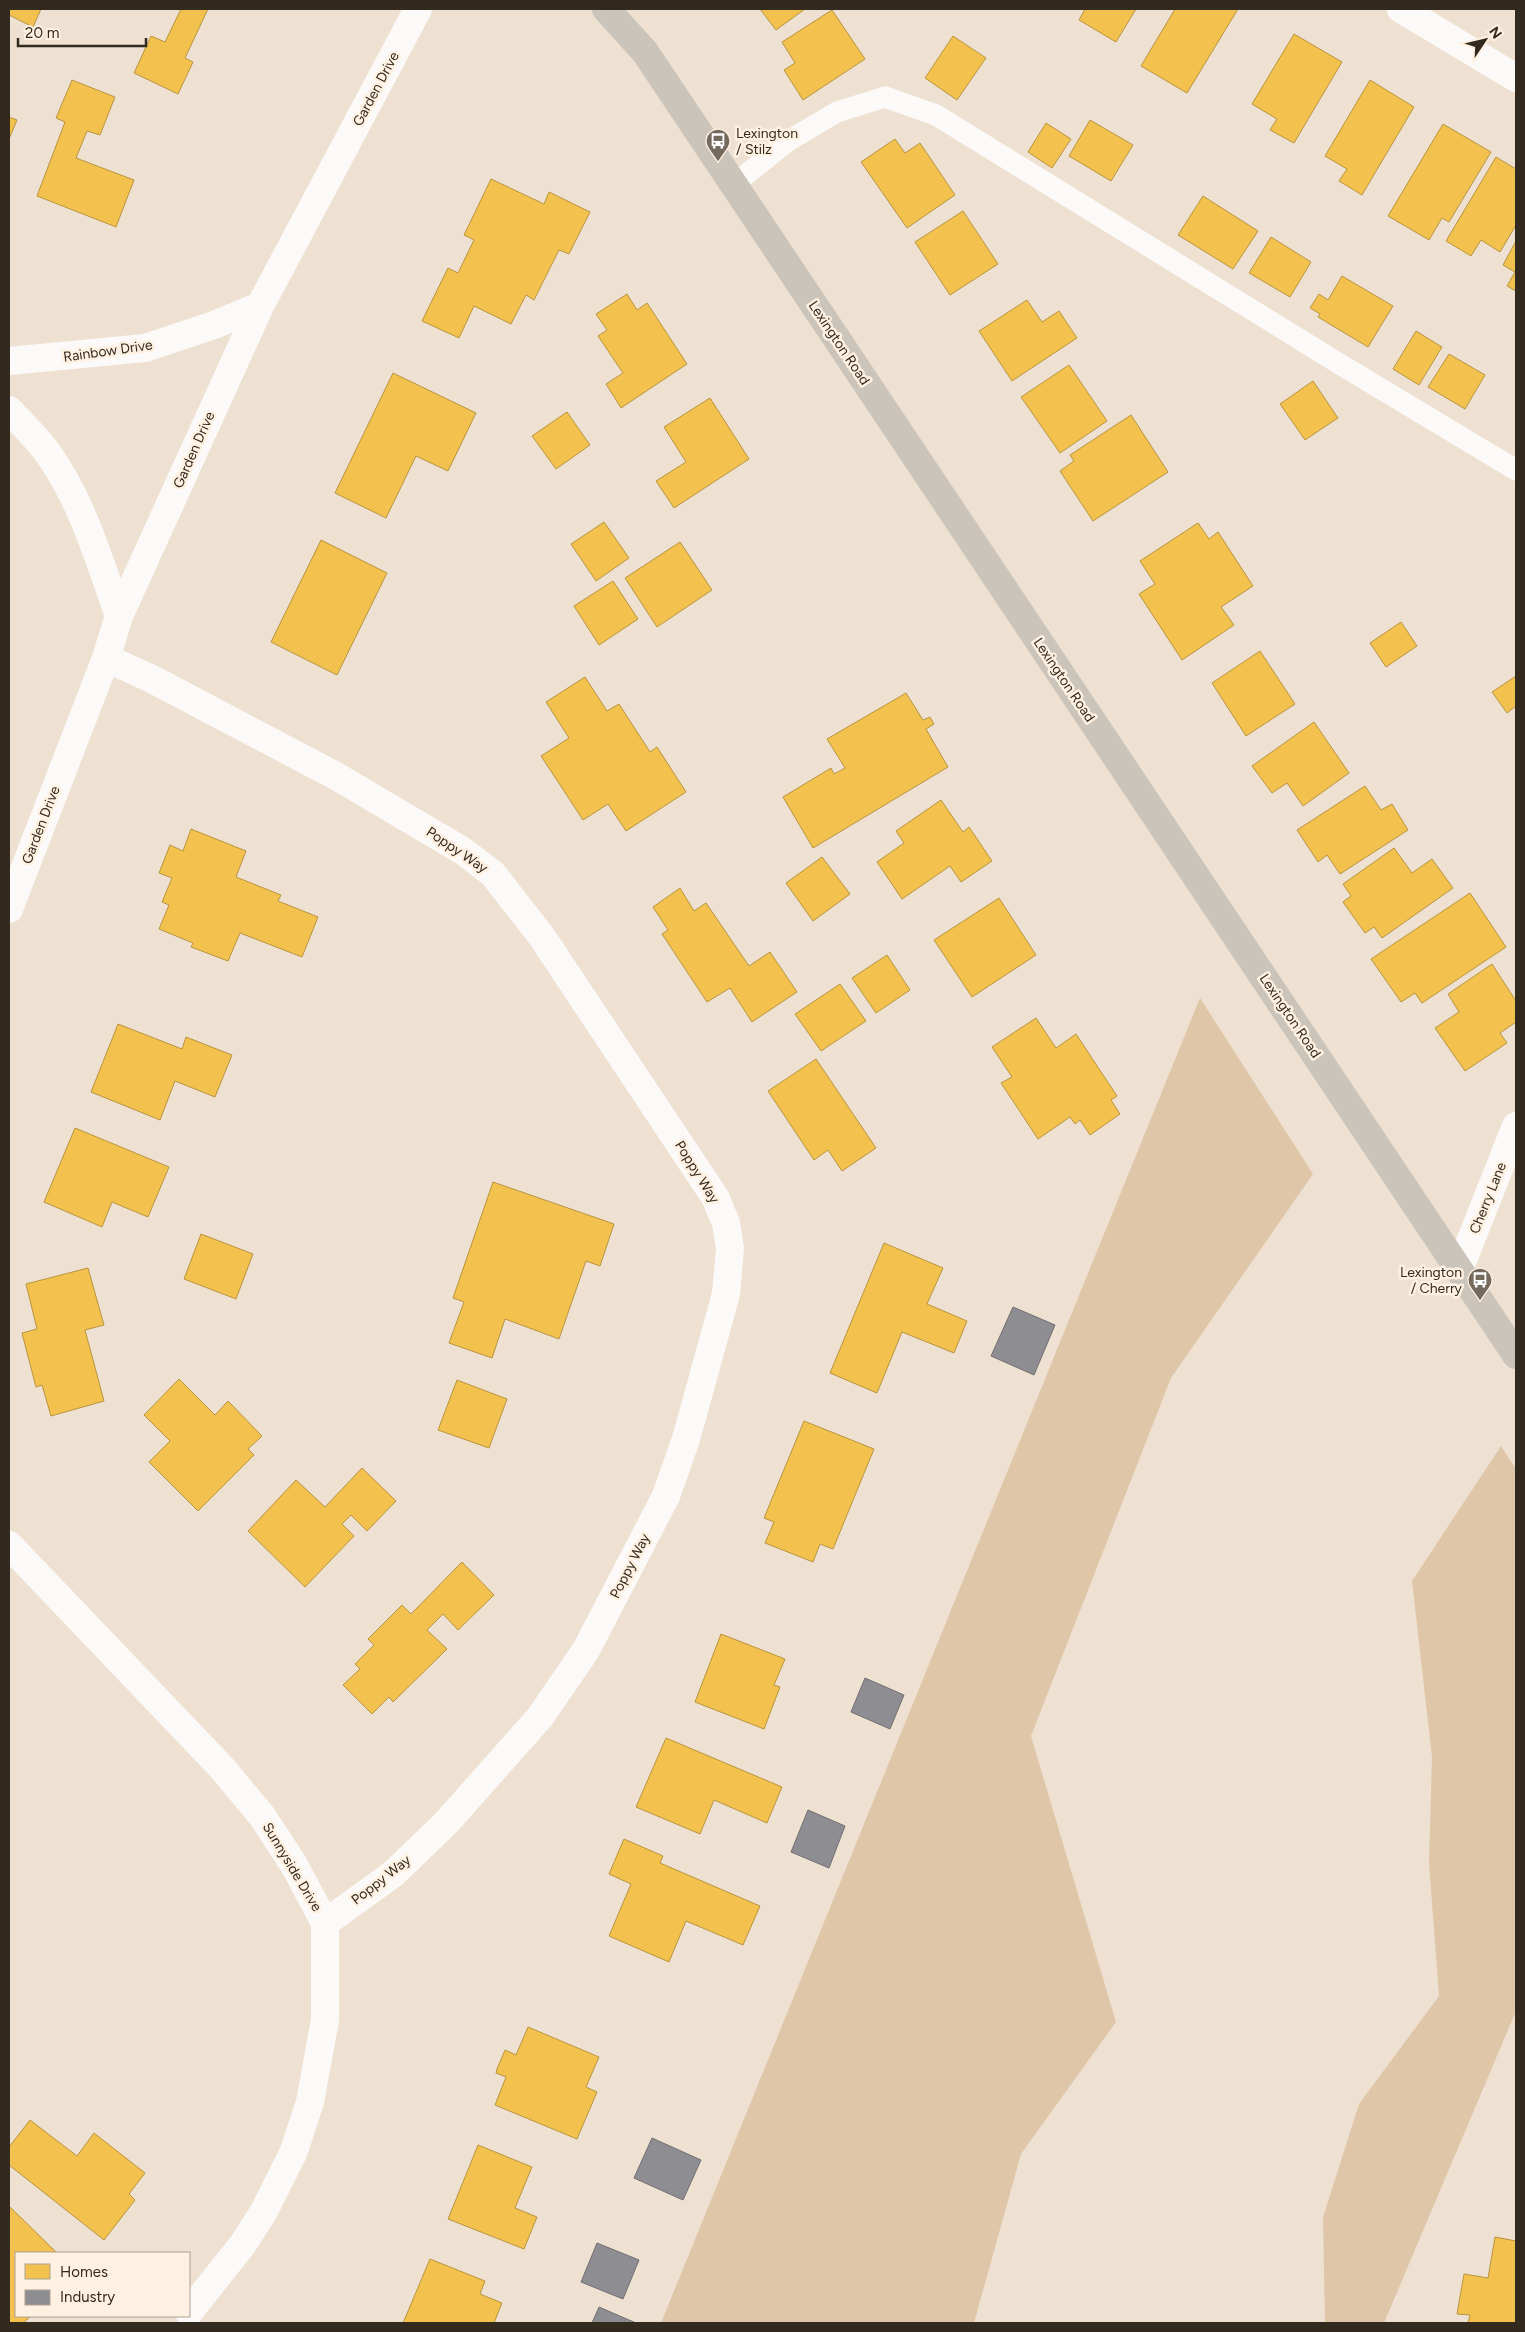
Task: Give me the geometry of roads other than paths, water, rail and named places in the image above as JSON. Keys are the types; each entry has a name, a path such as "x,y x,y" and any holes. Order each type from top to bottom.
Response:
{"main road":[{"name":"Lexington Road","path":"606,9 645,52 1516,1355"}],"street":[{"name":"Garden Drive","path":"9,910 106,658 119,616 260,306 418,9"},
{"path":"1401,9 1516,78"},
{"name":"Rainbow Drive","path":"9,361 145,348 214,325 260,306"},
{"path":"9,410 47,452 72,493 94,544 119,616"},
{"name":"Poppy Way","path":"106,658 152,679 336,776 463,851 492,874 542,938 710,1189 726,1223 729,1240 726,1294 686,1439 666,1496 586,1650 540,1717 446,1824 393,1874 325,1923"},
{"name":"Cherry Lane","path":"1459,1270 1516,1126"},
{"name":"Sunnyside Drive","path":"9,1545 222,1768 262,1816 294,1865 325,1923 325,2020 310,2102 294,2151 263,2213 243,2244 190,2311"}],"lane":[{"path":"733,185 788,141 837,112 885,97 936,115 1343,366 1516,470"}],"place":[{"name":"Lexington / Stilz","path":"718,162"},
{"name":"Lexington / Cherry","path":"1480,1301"}]}
